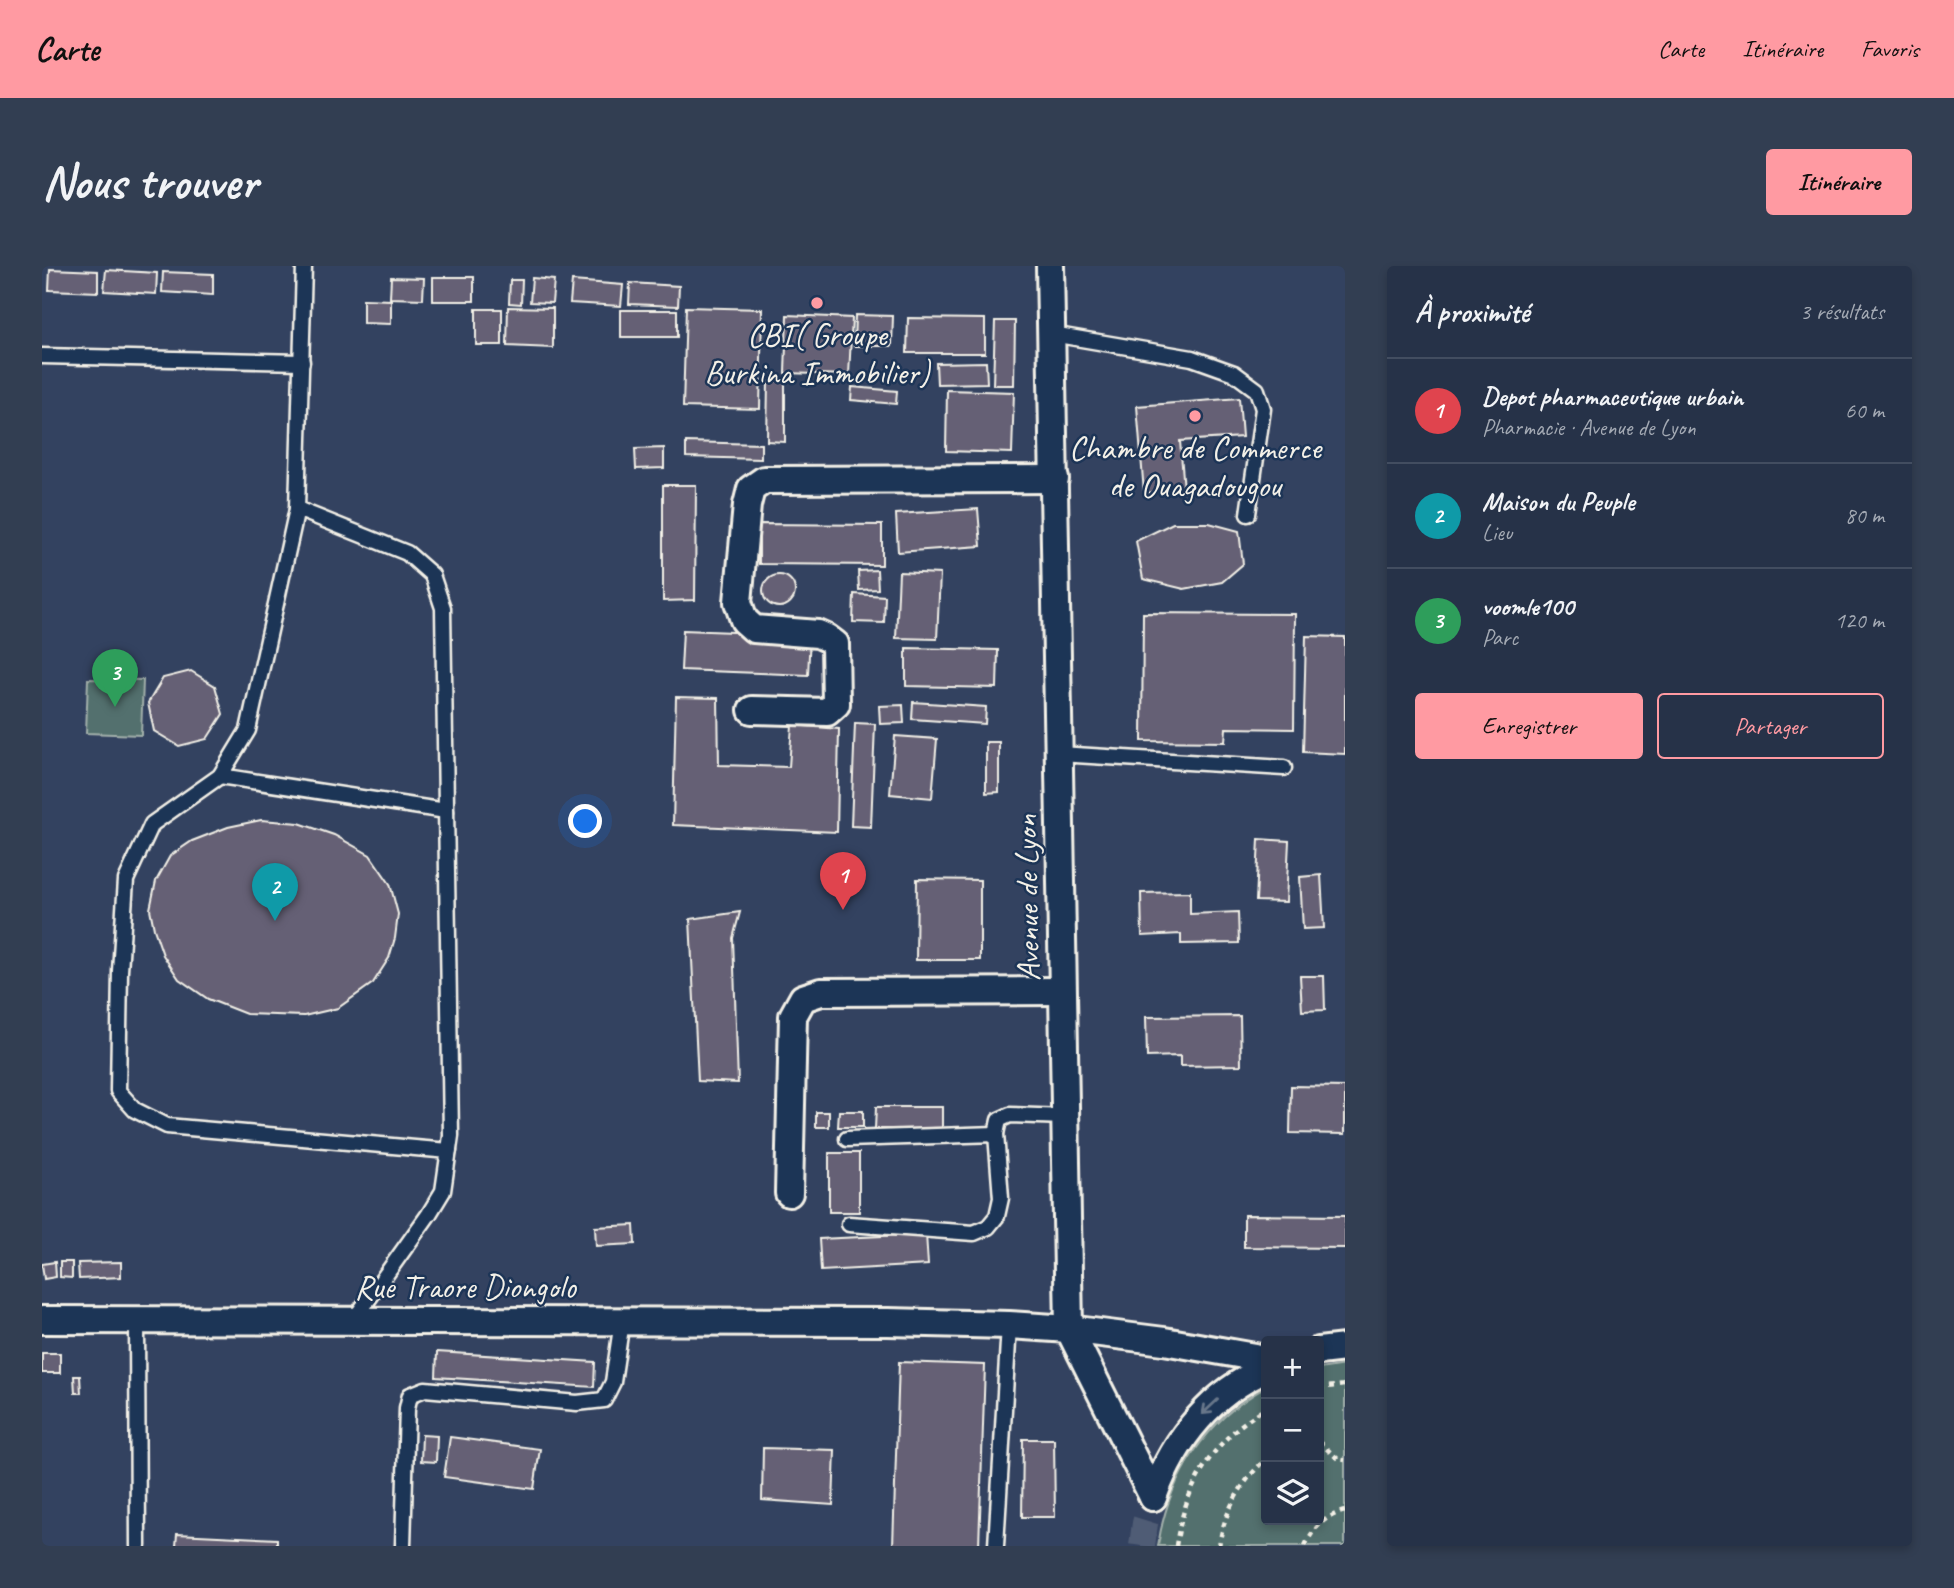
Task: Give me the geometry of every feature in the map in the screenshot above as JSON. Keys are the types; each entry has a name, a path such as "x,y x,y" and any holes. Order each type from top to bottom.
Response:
{"street":[{"name":"Avenue de Lyon","path":"1050,266 1069,1329"},
{"path":"752,710 827,712 836,704 835,644 818,634 754,629 744,620 738,602 747,505 751,489 764,481 1055,479"},
{"path":"789,1194 793,1016 803,998 821,992 1062,991"},
{"name":"Rue Traore Diongolo","path":"42,1320 888,1322 1069,1329"},
{"path":"1069,1329 1164,1341 1261,1358"},
{"path":"1069,1329 1153,1497 1169,1458 1193,1424 1233,1388 1261,1372"},
{"path":"1324,1350 1345,1348"}],"lane":[{"path":"304,266 297,509 248,730 220,776 152,824 126,880 120,971 118,1091 135,1110 167,1126 449,1151"},
{"path":"1052,334 1192,358 1234,373 1257,390 1263,409 1248,514"},
{"path":"42,356 302,362"},
{"path":"297,509 407,553 432,575 443,608 451,1136 443,1191 353,1321"},
{"path":"1059,754 1284,768"},
{"path":"220,776 446,811"},
{"path":"849,1224 974,1233 988,1227 997,1216 1001,1198 996,1134 999,1120 1010,1115 1065,1117"},
{"path":"847,1139 996,1134"},
{"path":"137,1321 138,1546"},
{"path":"403,1546 407,1408 410,1395 425,1389 577,1403 604,1400 613,1382 622,1321"},
{"path":"996,1546 1009,1325"}],"path":[{"path":"1324,1387 1345,1385"},
{"path":"1176,1546 1185,1506 1202,1469 1227,1438 1261,1411"},
{"path":"1324,1447 1338,1459 1345,1460"},
{"path":"1219,1546 1225,1520 1234,1500 1249,1477 1263,1462"},
{"path":"1305,1546 1315,1528 1331,1515 1345,1511"}],"green space":[{"path":"88,679 143,680 141,735 86,733"},
{"path":"1345,1365 1345,1546 1158,1546 1171,1497 1193,1453 1225,1416 1261,1390 1261,1525 1324,1525 1324,1368"}],"building":[{"path":"50,269 98,271 98,292 49,290"},
{"path":"106,270 157,273 156,294 104,291"},
{"path":"163,272 213,274 213,295 162,292"},
{"path":"391,277 424,278 423,299 390,298"},
{"path":"433,277 474,277 474,301 433,301"},
{"path":"532,278 554,280 552,303 530,302"},
{"path":"510,280 522,280 521,304 509,303"},
{"path":"572,281 623,285 621,306 570,303"},
{"path":"630,283 679,286 678,306 629,304"},
{"path":"363,299 391,300 391,324 363,323"},
{"path":"508,307 553,308 553,348 507,346"},
{"path":"686,307 762,309 760,409 683,407"},
{"path":"476,309 502,309 502,345 476,345"},
{"path":"621,310 677,310 677,337 621,337"},
{"path":"787,315 852,318 849,375 785,373"},
{"path":"855,315 893,316 892,346 854,346"},
{"path":"908,318 985,319 985,353 907,353"},
{"path":"995,321 1015,321 1014,385 993,385"},
{"path":"986,362 987,383 937,384 936,363"},
{"path":"768,381 785,381 785,442 767,441"},
{"path":"852,387 897,391 896,404 851,400"},
{"path":"947,390 1014,392 1012,453 946,451"},
{"path":"1239,398 1242,437 1180,441 1184,490 1144,493 1137,406"},
{"path":"686,442 761,444 761,459 686,457"},
{"path":"664,448 664,468 636,469 635,449"},
{"path":"663,485 696,485 695,600 663,601"},
{"path":"978,509 981,546 898,552 896,514"},
{"path":"1173,523 1209,523 1239,531 1243,564 1222,582 1184,589 1143,579 1136,541"},
{"path":"759,524 882,525 882,565 759,564"},
{"path":"877,570 878,589 859,590 858,571"},
{"path":"899,572 940,574 937,639 896,638"},
{"path":"779,575 790,580 795,591 790,602 779,607 768,602 763,591 768,580"},
{"path":"854,594 885,596 884,623 853,622"},
{"path":"1143,613 1295,614 1294,729 1226,728 1225,742 1142,741"},
{"path":"683,630 810,635 808,675 681,670"},
{"path":"1306,636 1345,637 1345,754 1303,752"},
{"path":"906,648 998,650 997,688 906,686"},
{"path":"191,671 215,686 223,714 207,739 179,746 154,731 148,703 163,678"},
{"path":"676,697 718,698 719,765 789,767 792,725 839,729 837,832 673,825"},
{"path":"913,702 986,707 985,724 912,719"},
{"path":"903,705 904,723 880,724 879,706"},
{"path":"855,723 875,724 871,827 851,826"},
{"path":"895,736 937,739 932,798 890,794"},
{"path":"986,742 999,742 999,792 986,793"},
{"path":"261,820 299,823 334,835 370,855 390,884 398,914 389,958 373,983 338,1008 304,1016 246,1014 208,999 179,979 163,955 150,909 156,881 170,856 192,841 228,827"},
{"path":"1259,839 1289,841 1286,902 1256,901"},
{"path":"1321,875 1324,928 1303,929 1300,877"},
{"path":"917,879 980,880 980,960 916,960"},
{"path":"1190,892 1190,914 1238,912 1239,943 1181,944 1181,934 1142,936 1141,893"},
{"path":"740,912 733,938 738,1083 698,1081 690,919"},
{"path":"1300,976 1324,976 1325,1010 1302,1011"},
{"path":"1240,1016 1241,1065 1180,1066 1180,1056 1147,1057 1146,1017"},
{"path":"1291,1086 1345,1087 1345,1134 1290,1133"},
{"path":"876,1107 942,1107 942,1129 875,1129"},
{"path":"839,1111 863,1111 863,1127 838,1127"},
{"path":"816,1112 829,1112 829,1127 816,1127"},
{"path":"829,1153 859,1153 859,1212 829,1212"},
{"path":"1244,1215 1345,1216 1345,1248 1244,1247"},
{"path":"634,1225 635,1244 596,1246 595,1227"},
{"path":"926,1234 928,1265 821,1271 819,1239"},
{"path":"55,1262 56,1277 44,1279 42,1264"},
{"path":"60,1262 72,1262 72,1278 60,1277"},
{"path":"121,1262 121,1277 79,1279 78,1263"},
{"path":"437,1352 595,1362 594,1387 436,1377"},
{"path":"42,1353 60,1353 60,1373 42,1373"},
{"path":"899,1362 985,1365 979,1546 893,1546"},
{"path":"74,1376 80,1376 81,1393 75,1393"},
{"path":"422,1435 437,1436 436,1462 421,1461"},
{"path":"450,1437 540,1449 534,1489 444,1477"},
{"path":"1023,1439 1054,1439 1055,1517 1022,1517"},
{"path":"763,1448 835,1450 833,1505 762,1500"},
{"path":"177,1534 277,1539 277,1546 176,1546"}],"tunnel":[{"path":"1142,1546 1145,1523 1153,1497"}],"place":[{"name":"CBI( Groupe Burkina Immobilier)","path":"817,303"},
{"name":"Chambre de Commerce de Ouagadougou","path":"1195,416"},
{"name":"voomle100","path":"115,707"},
{"name":"Depot pharmaceutique urbain","path":"843,910"},
{"name":"Maison du Peuple","path":"275,921"}]}
